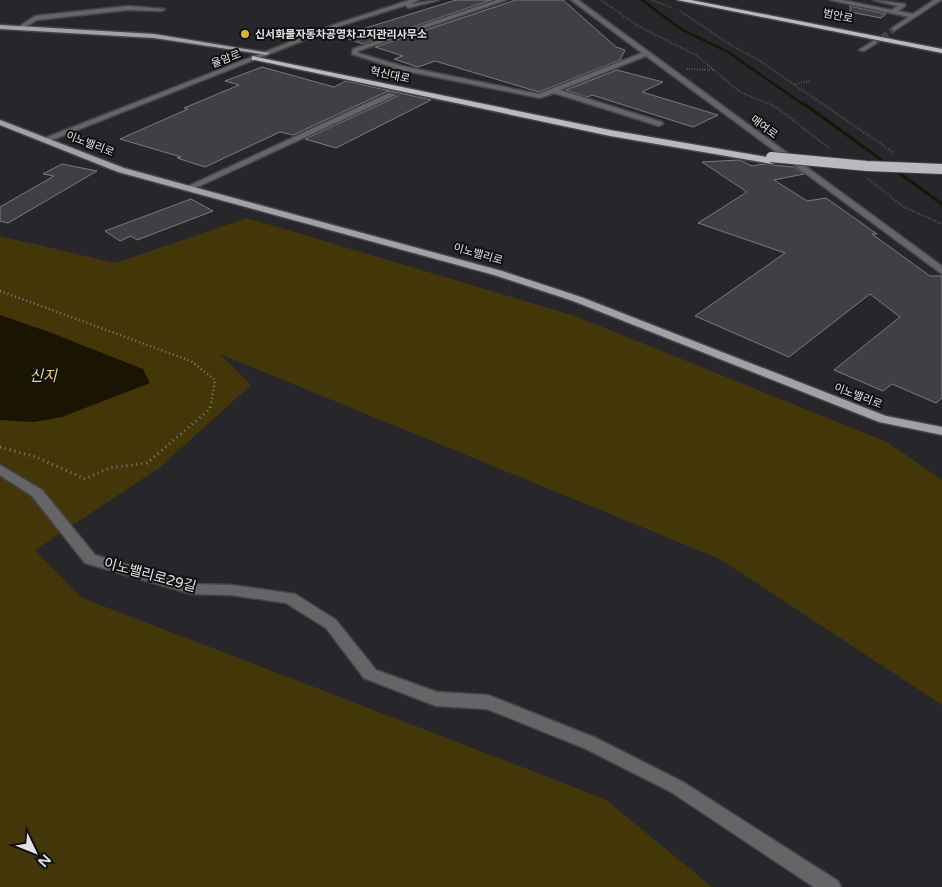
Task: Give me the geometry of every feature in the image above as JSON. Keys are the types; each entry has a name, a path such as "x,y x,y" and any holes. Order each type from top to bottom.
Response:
{"highway":[{"name":"범안로","path":"680,0 888,37"},
{"name":"범안로","path":"695,0 856,35 942,51"},
{"path":"888,37 942,42"},
{"path":"888,37 942,51"},
{"path":"267,53 644,135 772,159 840,168 942,175"},
{"name":"혁신대로","path":"254,58 610,133 772,159"},
{"path":"772,159 942,169"}],"main road":[{"path":"0,27 154,36 267,53"},
{"name":"혁신대로","path":"0,34 100,38 166,44 254,58"},
{"name":"이노밸리로","path":"0,122 121,170 498,273 577,298 883,419 942,431"}],"street":[{"path":"296,41 303,34 321,26 358,11 397,0"},
{"name":"율암로","path":"44,140 365,14 416,0"},
{"path":"296,41 340,29 389,11 436,0"},
{"path":"503,0 355,50 355,54 401,68 537,96 544,96 646,54"},
{"name":"매여로","path":"574,0 942,272"},
{"path":"833,0 914,16"},
{"path":"876,0 903,5 892,12"},
{"path":"894,29 938,0"},
{"path":"20,28 35,18 128,8 162,9"},
{"path":"862,50 874,42"},
{"path":"555,91 659,124"},
{"path":"188,188 392,95"},
{"name":"이노밸리로29길","path":"0,469 37,493 90,559 192,589 231,590 290,598 331,624 370,674 436,699 488,702 590,743 677,787 831,887"}],"path":[{"path":"601,0 638,26 696,56 740,92 776,107 836,154"},
{"path":"652,0 683,12 794,84 895,153"},
{"path":"794,84 810,82"},
{"path":"866,178 904,207 942,224"},
{"path":"0,290 191,361 215,380 210,409 148,463 110,468 85,480 36,457 0,448"}],"shaded area":[{"path":"247,218 575,316 887,442 942,480 942,705 720,559 220,354 251,385 159,468 35,550 82,598 605,799 712,887 0,887 0,236 115,263"}],"water":[{"name":"신지","path":"0,315 143,369 150,383 62,417 34,422 0,420"}],"building":[{"path":"456,0 491,0 363,44 340,36"},
{"path":"516,0 563,0 616,47 625,50 620,60 539,92 435,61 418,67 394,59 403,56 375,47"},
{"path":"850,6 886,14 881,18 850,12"},
{"path":"262,67 334,87 346,81 431,100 336,148 305,139 398,96 388,91 293,135 280,132 205,167 177,158 181,157 120,139 188,109 184,108 239,85 225,81"},
{"path":"617,70 663,82 642,92 718,115 693,127 592,95 587,97 566,90"},
{"path":"739,160 752,166 763,164 794,167 804,174 774,180 807,201 826,198 877,234 872,234 930,276 942,276 942,398 936,403 892,384 883,391 834,370 900,317 870,294 789,357 695,316 785,253 698,223 747,192 702,162"},
{"path":"62,164 97,171 8,223 0,221 0,207 54,176 43,174"},
{"path":"191,199 213,211 137,240 131,236 120,241 105,231"}],"waterway":[{"path":"642,0 681,29 728,52 804,105"},
{"path":"803,103 942,204"}],"tunnel":[{"path":"875,42 894,29"}],"place":[{"name":"신서화물자동차공영차고지관리사무소","path":"245,34"}]}
